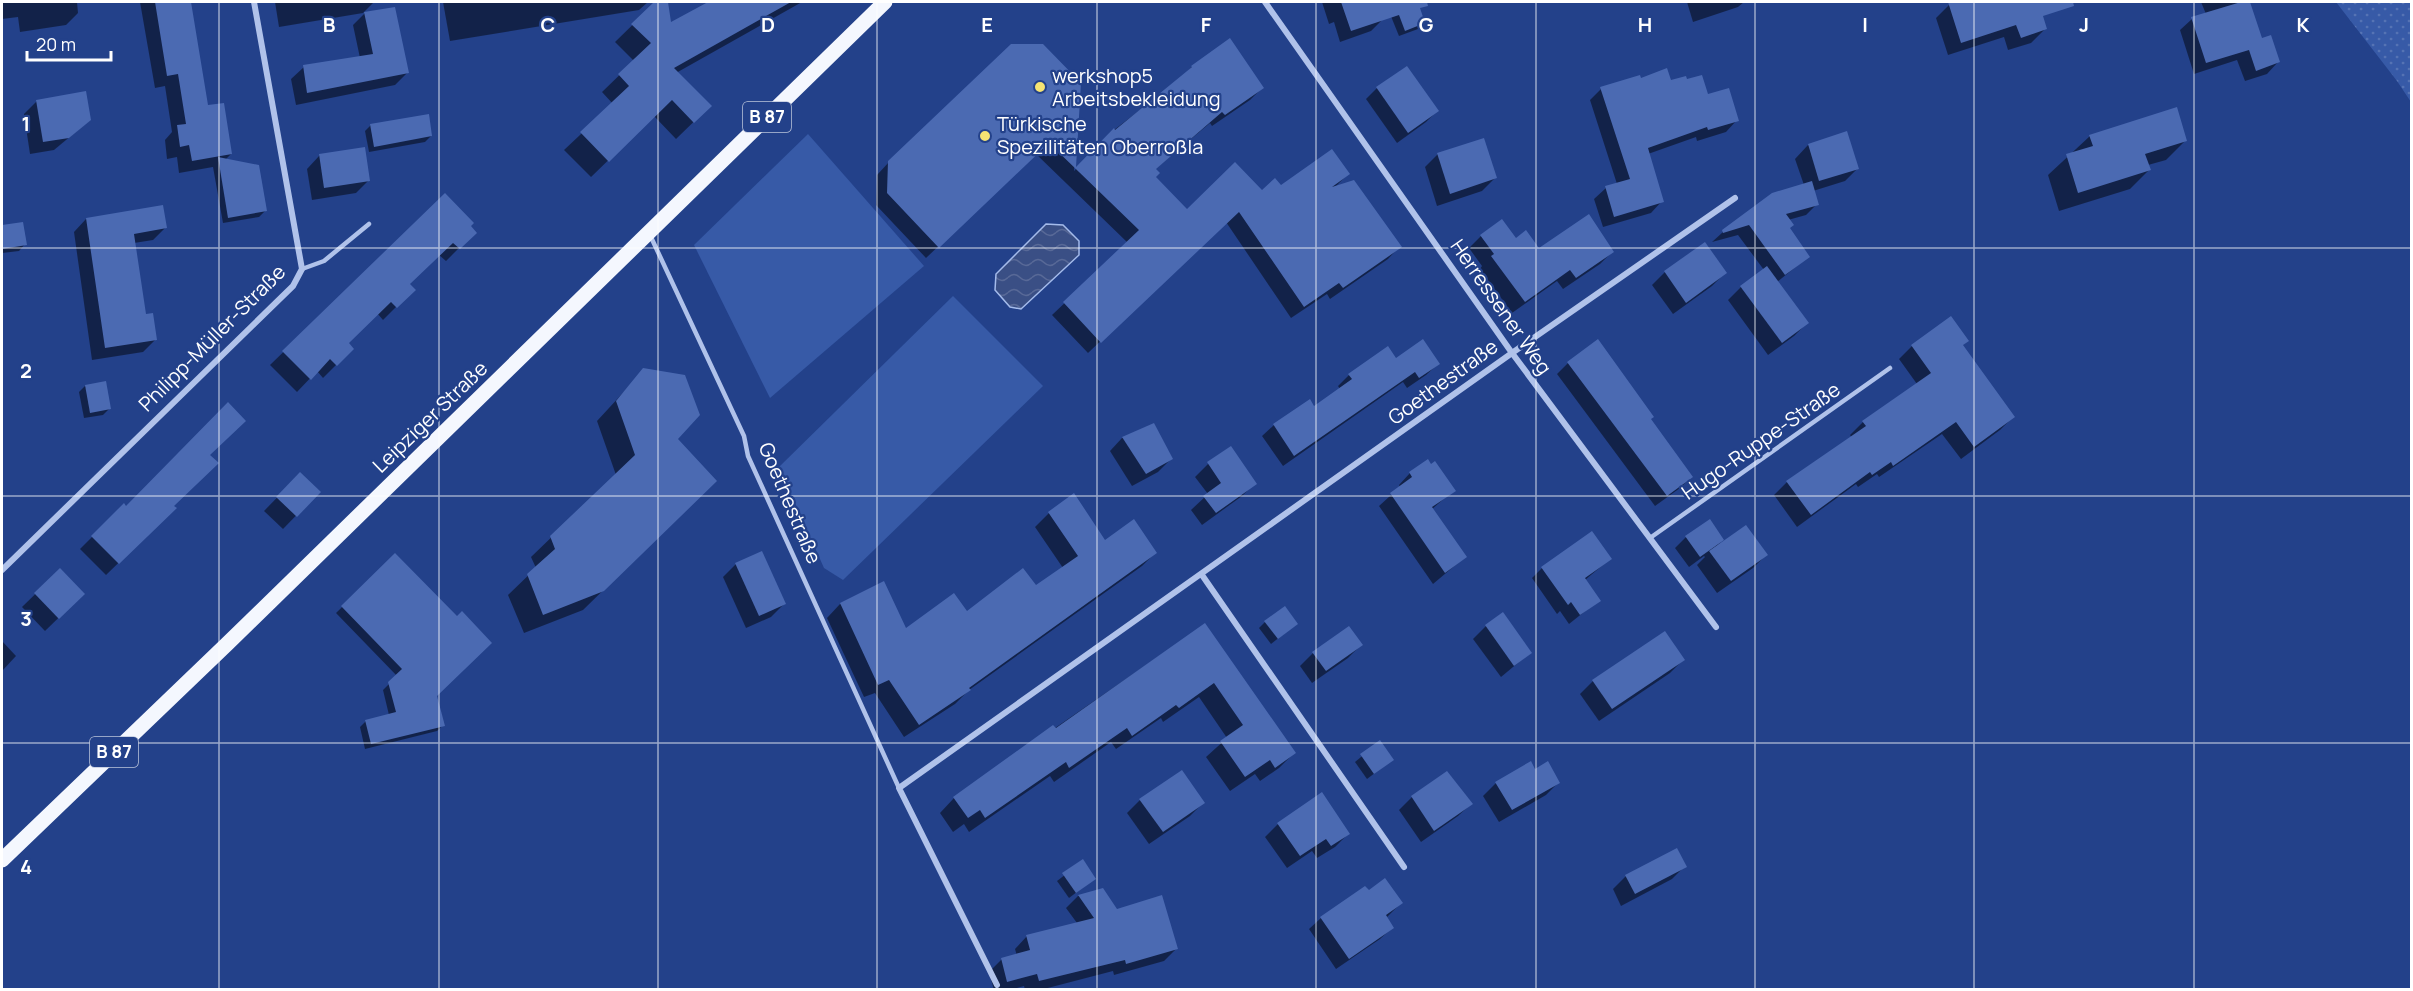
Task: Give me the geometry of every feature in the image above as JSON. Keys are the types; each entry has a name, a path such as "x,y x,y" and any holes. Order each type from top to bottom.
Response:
{"main road":[{"name":"Leipziger Straße","path":"2,860 227,644 885,2"}],"street":[{"name":"Philipp-Müller-Straße","path":"2,570 293,286 302,269 254,2"},
{"name":"Herressener Weg","path":"1265,2 1512,353 1716,627"},
{"name":"Goethestraße","path":"997,985 900,788 1512,353 1735,198"},
{"path":"1202,575 1404,867"}],"lane":[{"path":"302,269 324,261 369,224"},
{"name":"Goethestraße","path":"649,232 744,436 748,456 900,788"},
{"name":"Hugo-Ruppe-Straße","path":"1650,538 1890,368"}],"shaded area":[{"path":"2336,2 2411,2 2411,102 2397,81"},
{"path":"808,134 924,266 770,398 694,245"},
{"path":"953,296 1043,386 843,580 824,568 779,467"}],"water":[{"path":"1046,224 1063,225 1079,241 1079,255 1021,309 1010,307 995,290 996,274"}],"building":[{"path":"155,2 191,2 208,105 224,103 232,154 192,161 189,145 180,147 177,125 186,124 178,74 167,76"},
{"path":"654,2 668,2 671,22 708,2 791,2 674,68 712,106 694,123 672,100 609,162 580,132 629,86 618,74 651,43 631,24"},
{"path":"1341,2 1427,2 1428,6 1420,8 1425,23 1405,31 1399,15 1351,31"},
{"path":"1948,2 2073,2 2074,6 2043,16 2047,29 2021,38 2016,25 1961,43"},
{"path":"2241,2 2250,2 2262,38 2271,35 2280,62 2256,71 2249,50 2206,63 2191,17"},
{"path":"395,7 409,73 307,93 303,65 373,54 364,12"},
{"path":"1230,38 1264,88 1225,115 1222,112 1156,169 1160,173 1156,177 1187,209 1235,162 1262,190 1275,178 1281,185 1332,149 1350,174 1332,187 1354,180 1402,247 1343,288 1339,283 1304,307 1239,212 1101,343 1063,302 1139,230 1049,143 939,248 887,193 888,161 1011,44 1043,44 1081,83 1076,167 1114,128 1115,130 1191,66"},
{"path":"1407,66 1439,111 1408,133 1376,87"},
{"path":"1667,68 1671,80 1702,75 1708,94 1729,88 1739,121 1708,130 1707,127 1648,148 1664,202 1614,217 1605,186 1630,179 1600,87 1640,75 1641,78"},
{"path":"86,91 91,120 69,138 43,142 36,100"},
{"path":"2177,107 2187,141 2145,154 2151,170 2078,193 2066,154 2093,146 2089,135"},
{"path":"429,114 432,136 374,147 370,124"},
{"path":"1847,131 1859,169 1819,181 1808,144"},
{"path":"1484,138 1497,178 1450,194 1437,153"},
{"path":"365,147 370,181 324,188 319,154"},
{"path":"218,157 259,165 267,211 228,218"},
{"path":"1812,181 1819,205 1786,214 1794,225 1790,228 1810,257 1785,275 1749,225 1723,233 1722,230 1772,193"},
{"path":"445,193 474,223 471,226 477,233 460,249 453,243 410,284 416,290 397,308 391,302 349,343 354,349 337,366 330,359 311,380 282,351"},
{"path":"163,205 167,228 134,234 146,314 153,313 157,340 105,348 86,218"},
{"path":"1589,214 1614,252 1576,278 1570,270 1525,302 1491,256 1494,254 1480,235 1502,219 1516,238 1526,230 1539,248"},
{"path":"23,222 27,245 2,249 2,225"},
{"path":"1705,242 1727,273 1686,303 1664,271"},
{"path":"1767,266 1809,323 1782,343 1740,286"},
{"path":"1951,316 1969,341 1963,345 2015,417 1974,447 1956,422 1893,466 1891,462 1872,475 1870,472 1811,515 1786,481 1866,426 1862,421 1931,373 1911,345"},
{"path":"1423,339 1440,364 1419,378 1415,372 1294,456 1273,424 1310,399 1314,406 1352,379 1348,374 1388,346 1396,358"},
{"path":"1598,339 1654,417 1651,419 1693,477 1667,496 1567,362"},
{"path":"643,368 685,375 700,415 678,439 717,481 604,591 543,615 527,574 555,549 550,536 635,455 616,401"},
{"path":"106,381 111,409 90,413 85,385"},
{"path":"228,402 246,421 210,455 219,463 174,506 177,508 119,564 91,536 124,503 126,506"},
{"path":"1154,423 1173,459 1146,474 1122,437"},
{"path":"1231,446 1257,484 1216,513 1203,496 1221,483 1207,462"},
{"path":"1428,459 1431,464 1435,461 1456,491 1432,507 1467,557 1445,573 1390,493 1412,477 1409,472"},
{"path":"300,472 321,492 297,517 276,497"},
{"path":"1074,493 1105,540 1134,519 1157,553 969,688 971,690 919,725 889,680 878,685 840,603 884,581 906,628 954,593 967,611 1023,568 1036,585 1078,556 1048,512"},
{"path":"1710,519 1724,540 1700,557 1685,536"},
{"path":"1746,525 1768,555 1731,581 1709,551"},
{"path":"1592,531 1612,559 1585,578 1601,601 1580,615 1571,602 1568,605 1541,567"},
{"path":"762,551 786,604 759,616 735,563"},
{"path":"395,553 457,616 462,611 492,643 437,696 445,726 371,744 365,720 396,712 388,682 402,669 341,606"},
{"path":"60,568 85,594 59,619 34,593"},
{"path":"1285,606 1298,624 1278,639 1264,621"},
{"path":"1503,612 1532,653 1514,666 1485,625"},
{"path":"1205,623 1296,753 1275,768 1270,760 1245,777 1220,741 1243,725 1214,683 1179,708 1176,705 1132,736 1127,728 1069,768 1066,762 985,818 980,810 968,818 953,797 1053,725 1056,728"},
{"path":"1349,626 1363,645 1326,671 1312,652"},
{"path":"1665,631 1685,660 1612,709 1592,680"},
{"path":"1380,740 1394,760 1374,774 1360,754"},
{"path":"1531,761 1535,769 1548,761 1560,783 1512,810 1495,782"},
{"path":"1182,770 1205,803 1163,832 1139,799"},
{"path":"1447,771 1473,804 1434,831 1411,796"},
{"path":"1322,792 1350,834 1331,846 1326,839 1300,856 1277,823"},
{"path":"1677,848 1687,867 1635,894 1625,875"},
{"path":"1083,859 1096,879 1076,893 1062,873"},
{"path":"1385,878 1403,903 1386,915 1394,928 1349,959 1320,917 1365,886 1369,890"},
{"path":"1103,888 1117,909 1162,895 1178,949 1126,964 1125,960 1039,981 1037,974 1007,982 1001,958 1030,950 1026,935 1094,918 1078,895"}],"place":[{"name":"werkshop5 Arbeitsbekleidung","path":"1040,87"},
{"name":"Türkische Spezilitäten Oberroßla","path":"985,136"}]}
